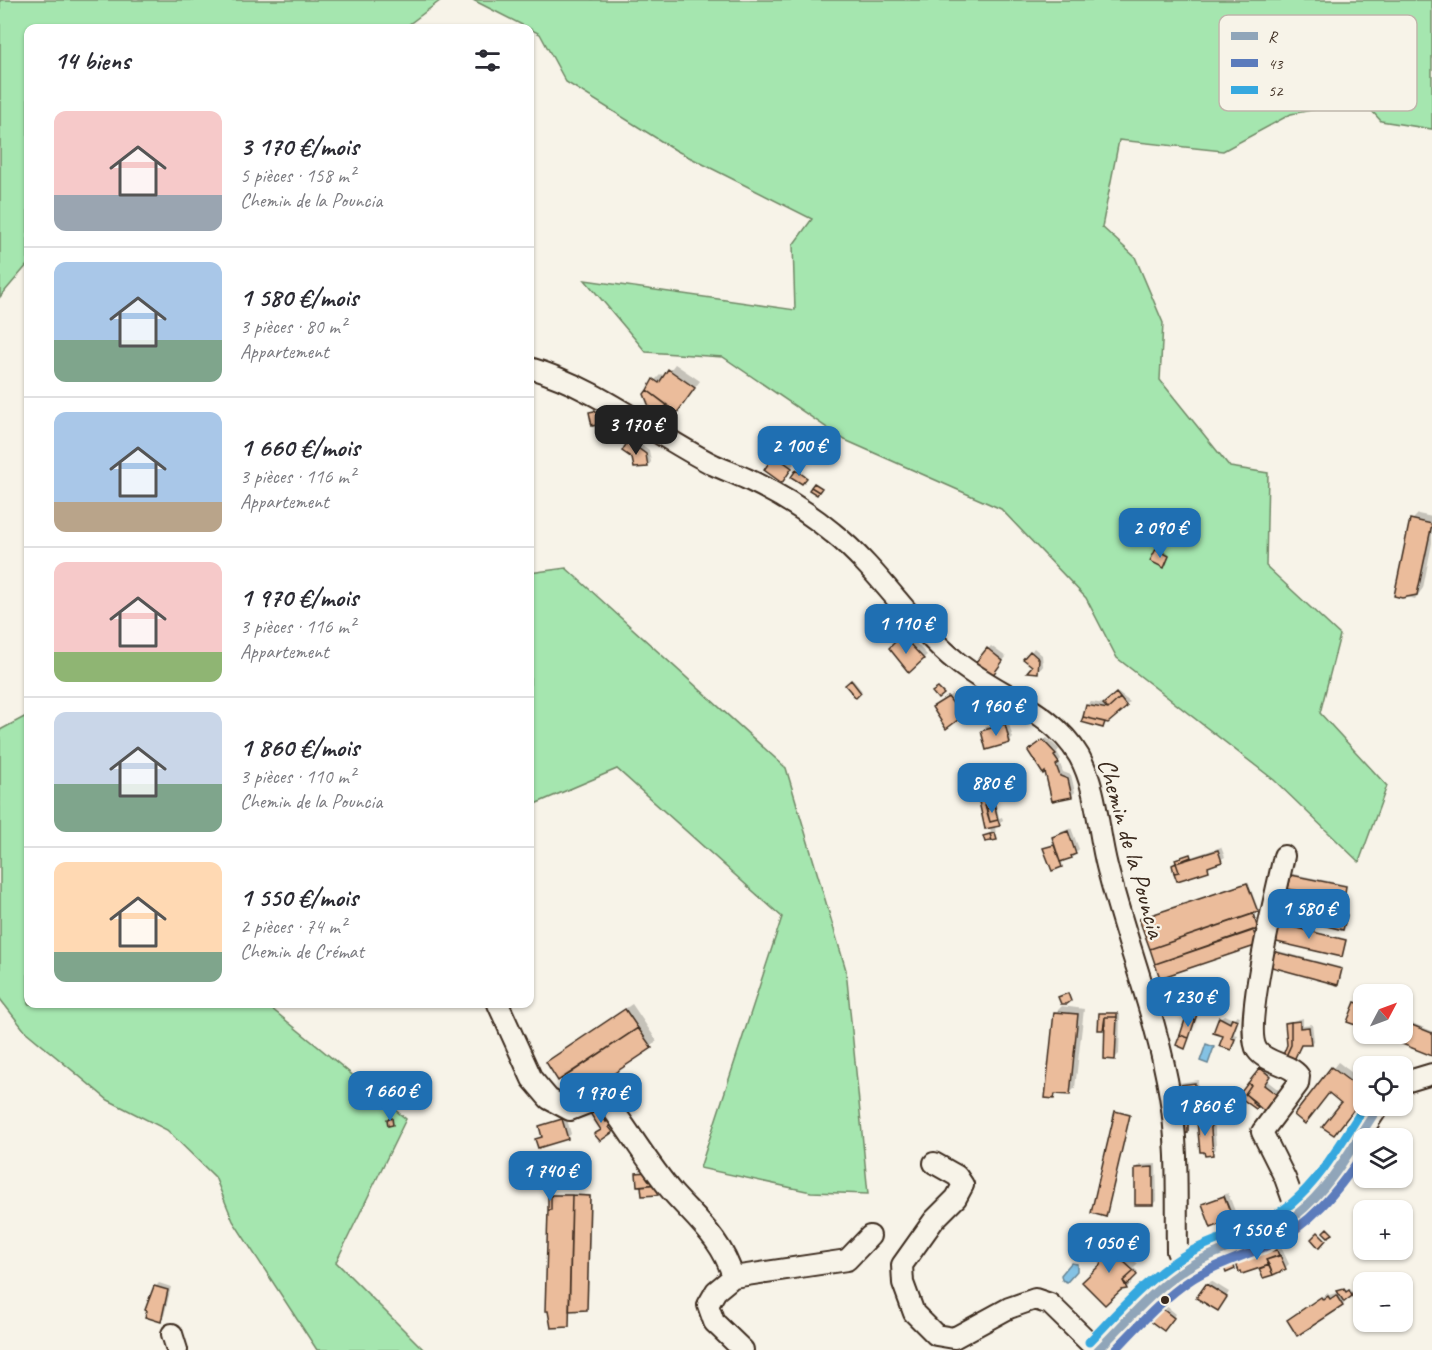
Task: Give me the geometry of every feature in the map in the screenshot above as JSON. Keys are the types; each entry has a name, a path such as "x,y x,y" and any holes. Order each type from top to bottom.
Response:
{"street":[{"name":"Chemin de la Pouncia","path":"534,370 575,386 715,466 747,479 780,497 834,533 952,658 1006,697 1041,716 1062,734 1078,755 1088,778 1107,868 1140,973 1165,1067 1174,1130 1177,1251 1185,1270"},
{"path":"1284,856 1258,980 1253,1042 1259,1053 1295,1070 1299,1076 1298,1084 1262,1132 1285,1178 1298,1214"},
{"path":"500,1008 532,1079 549,1098 570,1110 598,1099 608,1103 673,1193 691,1210 723,1250 733,1278"},
{"path":"1413,1080 1432,1074"},
{"path":"934,1163 957,1176 963,1185 956,1198 934,1220 902,1265 903,1283 914,1313 936,1335 954,1338 1009,1308 1035,1299 1050,1304 1097,1350 1185,1270 1207,1257 1276,1227 1298,1214 1336,1169 1372,1116"},
{"path":"743,1350 714,1322 708,1305 716,1292 733,1278 847,1260 870,1236"}],"green space":[{"path":"0,0 441,0 409,24 24,24 24,269 0,297"},
{"path":"473,0 1432,0 1432,129 1381,121 1372,111 1417,111 1417,15 1219,15 1219,111 1306,111 1291,114 1223,151 1119,140 1102,227 1135,257 1163,323 1160,380 1230,467 1268,473 1266,566 1340,635 1320,713 1387,786 1359,862 1274,780 1117,658 1086,598 1001,509 845,440 723,357 646,352 585,280 795,310 793,245 812,219 677,151 566,82 540,34 534,31 534,24 520,24"},
{"path":"566,568 786,768 846,970 868,1194 811,1192 700,1168 782,917 617,769 534,804 534,572"},
{"path":"24,717 24,1008 271,1008 406,1119 336,1262 424,1350 317,1350 233,1221 215,1177 167,1130 108,1100 25,1031 0,999 0,730"}],"water":[{"path":"1206,1044 1214,1047 1208,1064 1200,1061"},
{"path":"1071,1263 1077,1264 1077,1271 1067,1282 1062,1280 1061,1275"}],"building":[{"path":"668,369 695,388 677,413 647,390 653,379 659,383"},
{"path":"647,390 667,405 663,411 650,409 644,394"},
{"path":"594,411 601,415 602,424 592,426 589,412"},
{"path":"628,441 646,454 648,467 634,468 632,458 622,451"},
{"path":"774,455 792,468 782,483 764,470"},
{"path":"796,470 807,478 802,484 791,477"},
{"path":"814,483 822,488 819,492 811,487"},
{"path":"811,487 819,492 817,495 809,490"},
{"path":"1410,519 1432,524 1417,595 1402,598 1394,596"},
{"path":"1156,549 1169,556 1164,568 1150,561"},
{"path":"902,636 908,642 904,646 898,639"},
{"path":"898,639 904,646 908,642 924,659 909,673 889,648"},
{"path":"987,648 1003,661 990,679 972,667"},
{"path":"1030,651 1039,659 1038,673 1027,672 1032,666 1023,659"},
{"path":"851,680 861,693 856,698 845,685"},
{"path":"938,688 944,694 938,699 932,692"},
{"path":"1116,693 1120,698 1108,709 1103,704"},
{"path":"948,697 963,716 946,729 932,707"},
{"path":"1120,698 1127,707 1108,723 1083,717 1086,705 1108,709"},
{"path":"1083,717 1105,722 1103,728 1081,722"},
{"path":"1005,724 1010,743 986,750 981,731"},
{"path":"1043,740 1056,754 1054,756 1059,763 1056,765 1060,776 1068,779 1072,797 1052,801 1045,772 1043,774 1028,751"},
{"path":"992,793 995,807 986,809 983,795"},
{"path":"983,795 990,822 998,820 1000,826 985,829 978,797"},
{"path":"995,807 998,820 990,822 986,809"},
{"path":"1068,831 1076,854 1060,862 1052,837"},
{"path":"995,833 997,840 992,841 990,834"},
{"path":"990,834 992,841 985,842 983,836"},
{"path":"1054,845 1062,867 1052,871 1043,848"},
{"path":"1218,850 1222,862 1208,867 1209,871 1177,881 1174,873 1179,872 1176,863"},
{"path":"1190,854 1191,857 1176,863 1175,859"},
{"path":"1176,863 1179,872 1174,873 1172,865"},
{"path":"1291,875 1346,886 1344,899 1288,889"},
{"path":"1247,883 1258,912 1150,949 1139,919"},
{"path":"1281,899 1347,915 1343,930 1277,914"},
{"path":"1253,914 1258,929 1155,964 1150,949"},
{"path":"1276,923 1346,940 1342,957 1272,941"},
{"path":"1253,930 1258,945 1160,978 1155,964"},
{"path":"1272,951 1342,969 1338,985 1268,966"},
{"path":"1181,987 1204,995 1195,1020 1172,1012"},
{"path":"1068,993 1071,1001 1061,1004 1058,997"},
{"path":"1353,1007 1353,1024 1347,1022"},
{"path":"625,1009 638,1028 558,1081 546,1062"},
{"path":"1054,1012 1078,1014 1070,1095 1055,1094 1054,1099 1045,1098"},
{"path":"1099,1013 1117,1013 1117,1017 1105,1017 1103,1030 1098,1030"},
{"path":"1105,1017 1117,1017 1115,1060 1104,1059"},
{"path":"1186,1017 1195,1020 1189,1038 1180,1035"},
{"path":"1219,1017 1230,1023 1232,1018 1238,1020 1231,1038 1235,1039 1231,1050 1219,1046 1223,1036 1213,1033"},
{"path":"1300,1021 1300,1028 1309,1027 1311,1045 1301,1045 1294,1060 1286,1056 1291,1045 1291,1022"},
{"path":"1291,1022 1291,1045 1286,1056 1283,1055 1287,1045 1285,1023"},
{"path":"1413,1025 1432,1033 1432,1056 1402,1044 1413,1044"},
{"path":"638,1028 652,1048 583,1094 580,1090 573,1095 562,1079"},
{"path":"1180,1035 1189,1038 1185,1049 1176,1045"},
{"path":"1331,1067 1353,1084 1353,1111 1334,1135 1322,1127 1341,1103 1329,1093 1305,1124 1294,1115"},
{"path":"1260,1068 1270,1076 1264,1085 1277,1095 1265,1112 1245,1094 1251,1085 1248,1083"},
{"path":"1195,1083 1194,1097 1173,1097 1173,1086"},
{"path":"1248,1083 1251,1085 1245,1094 1254,1101 1252,1103 1258,1107 1256,1109 1238,1096"},
{"path":"595,1105 606,1122 610,1120 613,1125 609,1127 613,1132 600,1141 594,1134 601,1130 588,1110"},
{"path":"1115,1111 1130,1115 1106,1217 1091,1213"},
{"path":"1210,1116 1213,1155 1205,1156 1204,1152 1200,1152 1197,1121 1208,1119"},
{"path":"392,1118 393,1125 388,1126 387,1119"},
{"path":"562,1119 568,1139 538,1148 535,1139 542,1137 539,1126"},
{"path":"1188,1121 1188,1133 1181,1134 1180,1122"},
{"path":"1153,1167 1153,1205 1135,1205 1135,1168"},
{"path":"647,1172 658,1184 637,1186 636,1173"},
{"path":"658,1184 658,1195 642,1196 641,1186"},
{"path":"548,1195 551,1195 551,1210 548,1210"},
{"path":"551,1195 572,1195 569,1327 551,1328 548,1311 545,1311 548,1210 551,1210"},
{"path":"572,1195 590,1196 587,1310 569,1311"},
{"path":"1224,1196 1233,1219 1211,1228 1202,1204"},
{"path":"1327,1228 1333,1234 1328,1237 1323,1232"},
{"path":"1318,1232 1326,1240 1319,1248 1311,1239"},
{"path":"1118,1243 1122,1260 1134,1271 1123,1281 1127,1289 1121,1290 1105,1305 1082,1282 1101,1264 1097,1250"},
{"path":"1270,1246 1272,1251 1277,1250 1279,1256 1266,1260 1269,1265 1242,1274 1241,1271 1239,1272 1236,1263"},
{"path":"1280,1255 1286,1269 1273,1275 1266,1260"},
{"path":"1232,1261 1235,1269 1226,1273 1223,1265"},
{"path":"1269,1265 1273,1275 1263,1278 1259,1269"},
{"path":"1134,1271 1137,1275 1127,1285 1123,1281"},
{"path":"1206,1284 1227,1297 1218,1311 1196,1298"},
{"path":"154,1286 168,1290 161,1322 145,1317 147,1311 145,1310"},
{"path":"1344,1289 1346,1292 1349,1290 1352,1296 1344,1302 1337,1291"},
{"path":"1336,1295 1343,1306 1297,1336 1287,1320 1321,1297 1323,1300 1328,1296 1330,1299"},
{"path":"1160,1307 1174,1318 1164,1331 1149,1320"}],"transit line":[{"name":"52","path":"1089,1342 1138,1292 1177,1260 1204,1245 1268,1219 1291,1204 1313,1182 1359,1116"},
{"name":"R","path":"1098,1350 1144,1302 1169,1280 1209,1256 1273,1230 1309,1204 1331,1178 1372,1116"},
{"name":"43","path":"1115,1350 1181,1286 1219,1265 1267,1246 1297,1228 1322,1206 1353,1167"}]}
